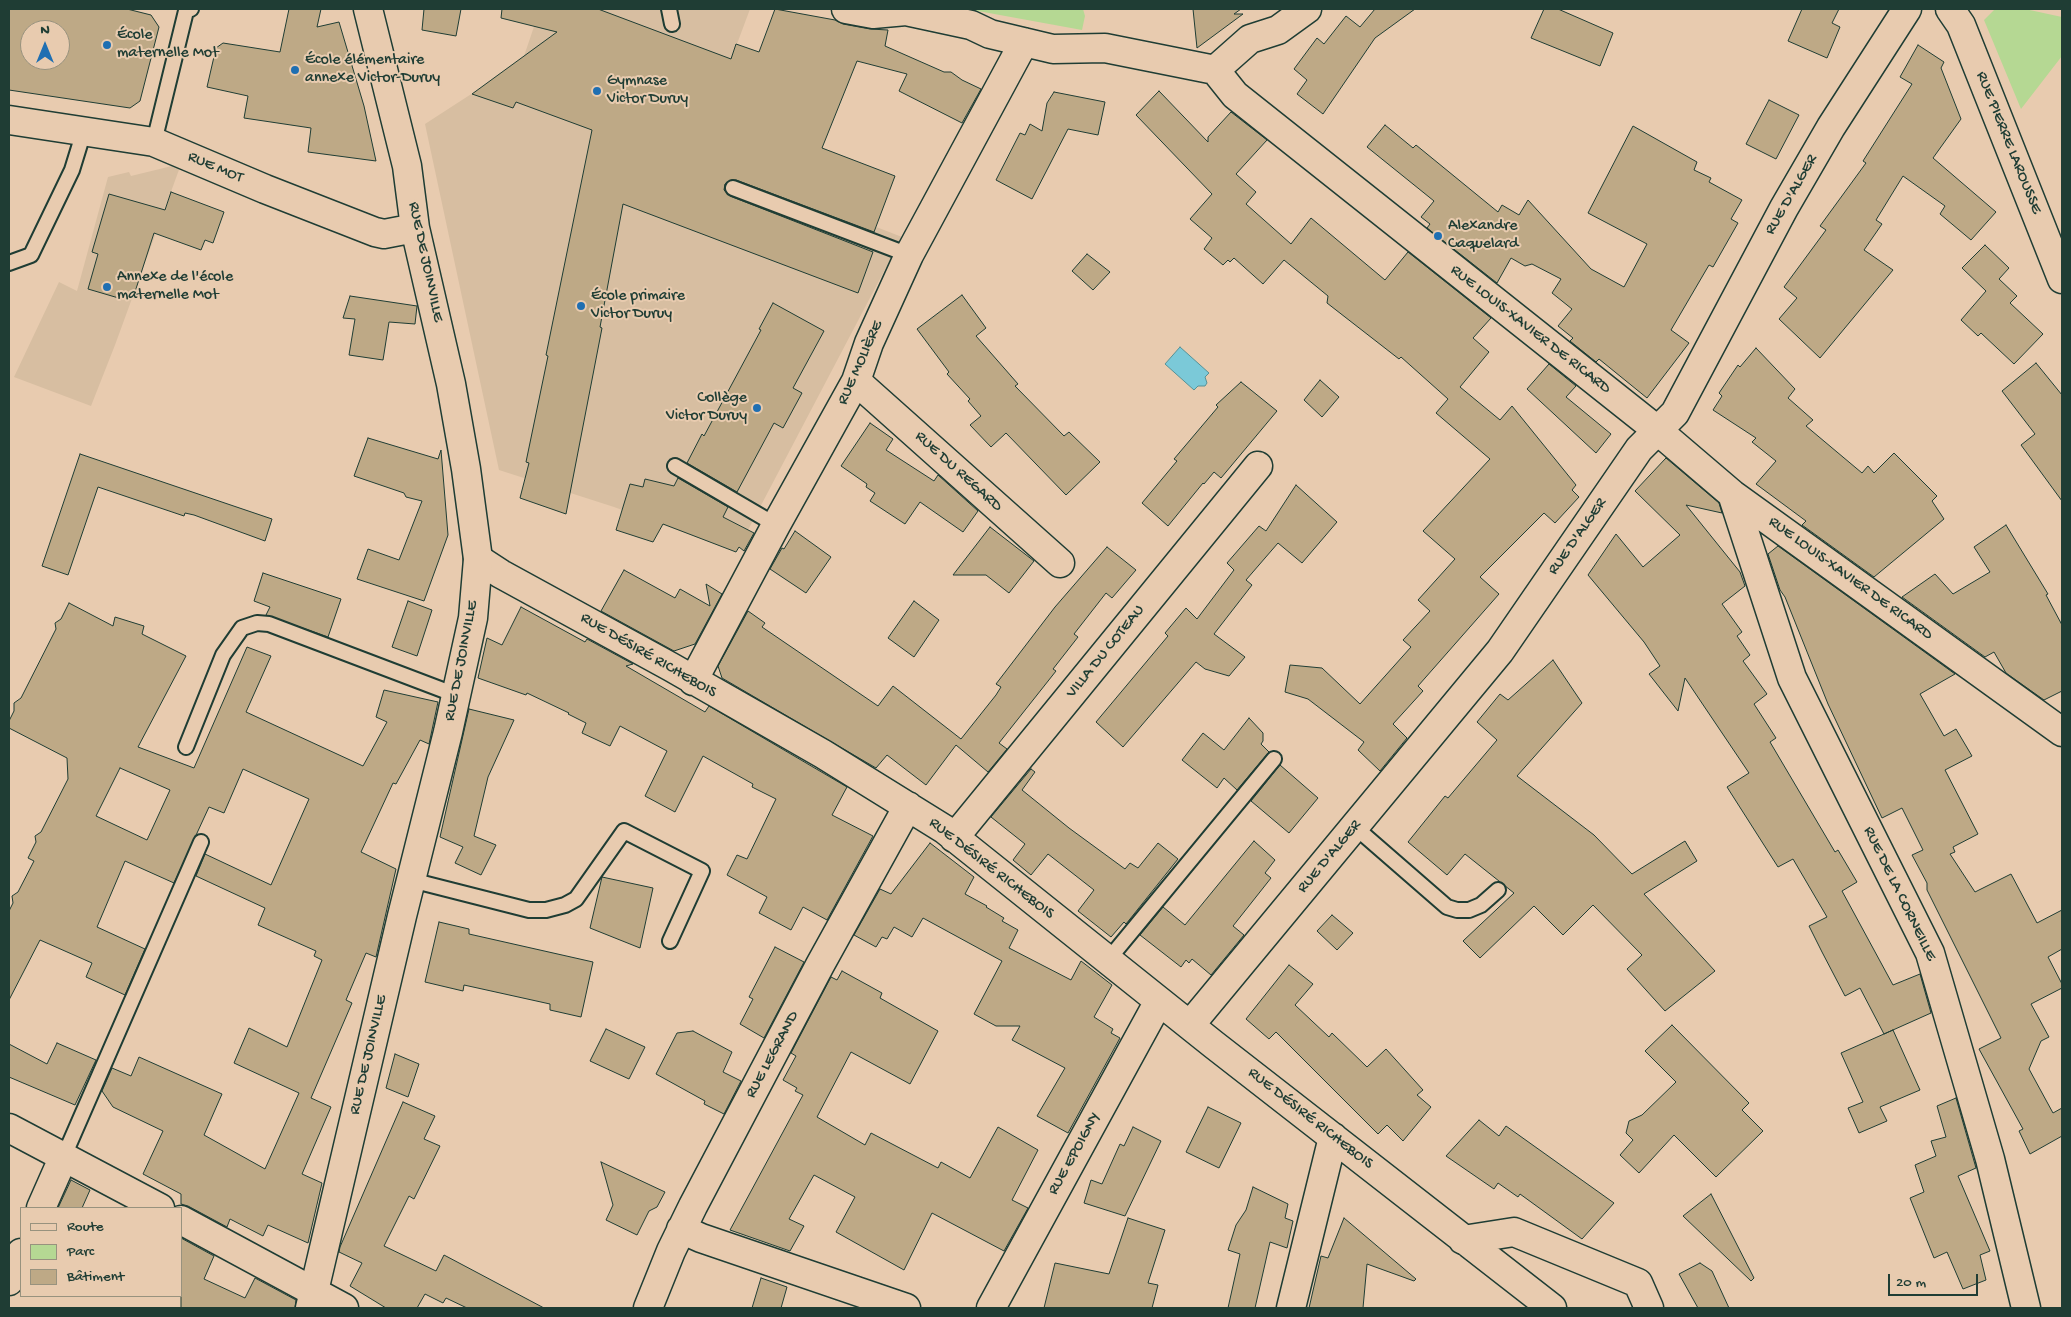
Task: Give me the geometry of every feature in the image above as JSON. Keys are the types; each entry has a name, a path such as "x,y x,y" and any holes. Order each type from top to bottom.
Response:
{"street":[{"name":"RUE DE JOINVILLE","path":"312,1300 456,695 473,618 478,559 466,469 451,384 415,228 407,166 368,9"},
{"path":"846,9 873,14 906,11 971,25 990,34 1053,49 1105,48 1215,70 1250,39 1278,30 1307,9"},
{"name":"RUE D'ALGER","path":"1190,1025 1500,651 1639,449 1675,412 1788,200 1831,127 1907,9"},
{"name":"RUE PIERRE LAROUSSE","path":"1950,9 1961,25 2062,279"},
{"name":"RUE MOLIÈRE","path":"693,681 776,525 856,381 869,343 910,256 1024,42"},
{"name":"RUE LOUIS-XAVIER DE RICARD","path":"1215,70 1235,96 1657,430 1732,494 2062,732"},
{"name":"RUE MOT","path":"9,120 154,142 265,189 375,232 384,234 415,228"},
{"name":"RUE DU REGARD","path":"856,381 1060,563"},
{"name":"VILLA DU COTEAU","path":"954,838 1258,466"},
{"name":"RUE DE LA CORNEILLE","path":"1732,494 1792,678 1930,953 1990,1159 2026,1308"},
{"name":"RUE DÉSIRÉ RICHEBOIS","path":"478,559 501,574 823,754 908,806 954,838 1158,1001 1552,1308"},
{"name":"RUE LEGRAND","path":"648,1308 682,1229 820,965 908,806"},
{"name":"RUE EPOIGNY","path":"991,1308 1158,1001"},
{"path":"9,1128 158,1207"},
{"path":"1291,1308 1333,1137"},
{"path":"41,1207 64,1156"},
{"path":"182,1221 312,1300 344,1308"},
{"path":"682,1229 701,1238 906,1308"},
{"path":"1463,1240 1514,1232 1638,1283 1649,1308"},
{"path":"9,1281 20,1255"}],"lane":[{"path":"669,9 672,24"},
{"path":"154,142 188,10"},
{"path":"9,263 31,256 72,170 84,131"},
{"path":"733,188 910,256"},
{"path":"675,466 776,525"},
{"path":"186,747 223,655 242,628 257,623 269,624 456,695"},
{"path":"1108,960 1274,759"},
{"path":"1355,827 1447,906 1457,910 1470,910 1481,905 1498,890"},
{"path":"411,880 530,910 546,910 565,905 576,899 624,831 702,871 670,942"},
{"path":"64,1156 201,842"}],"shaded area":[{"path":"540,9 750,9 718,95 802,198 902,237 748,530 721,516 707,541 614,507 499,470 425,124 479,89 524,56"},
{"name":"Annexe de l'école maternelle Mot","path":"176,165 180,167 91,406 14,377 59,282 77,291 108,177 129,172 131,176"}],"green space":[{"path":"967,9 1083,9 1085,16 1082,30"},
{"path":"1995,9 2025,9 2062,17 2062,56 2021,109 1984,20"}],"water":[{"path":"1180,347 1209,373 1205,377 1207,383 1205,386 1198,386 1194,390 1165,364"}],"building":[{"name":"École maternelle Mot","path":"9,9 127,9 151,15 159,27 140,101 130,108 9,90"},
{"path":"289,9 321,9 317,27 339,22 364,106 376,161 308,152 311,128 244,118 248,96 207,87 216,48 223,43 280,52"},
{"path":"424,9 461,9 456,36 422,30"},
{"path":"502,9 598,9 731,59 736,44 759,52 775,9 835,20 843,24 888,30 885,46 944,72 951,72 962,80 981,89 962,123 899,91 907,74 857,61 822,148 895,176 874,232 736,180 731,180 725,184 724,190 730,196 873,252 858,293 623,204 600,327 602,328 566,514 520,498 529,463 526,462 548,356 546,355 592,130 516,102 513,108 472,94 557,32 501,18"},
{"path":"1193,9 1241,9 1234,14 1243,14 1197,48"},
{"path":"1375,9 1415,9 1375,38 1323,114 1297,94 1307,80 1294,69 1317,38 1324,44 1346,16 1360,27"},
{"path":"1544,9 1558,9 1613,33 1600,66 1531,38"},
{"path":"1802,9 1839,9 1832,23 1840,27 1827,58 1788,41"},
{"path":"1918,45 1944,62 1941,68 1961,119 1933,158 1996,212 1971,240 1940,214 1945,206 1903,176 1876,220 1882,224 1864,250 1893,270 1820,358 1779,319 1797,298 1784,287 1826,230 1820,226 1866,163 1863,161 1912,84 1900,77"},
{"path":"1159,91 1208,142 1208,137 1231,112 1267,140 1236,174 1256,192 1246,204 1291,244 1311,218 1385,280 1408,252 1491,318 1473,338 1489,352 1460,387 1500,420 1512,406 1576,485 1572,490 1579,497 1555,523 1544,513 1480,577 1499,594 1418,686 1423,691 1393,724 1407,738 1380,771 1358,750 1364,742 1308,699 1285,692 1290,665 1322,668 1360,704 1411,647 1403,640 1430,611 1418,600 1455,559 1423,531 1490,459 1436,413 1448,399 1401,357 1399,359 1327,303 1328,296 1284,260 1263,284 1234,258 1230,262 1228,260 1223,265 1204,249 1212,238 1190,219 1212,194 1136,115"},
{"path":"1054,92 1105,102 1098,135 1068,129 1032,199 996,180 1020,133 1025,135 1030,124 1042,131 1047,103"},
{"path":"1769,100 1799,115 1776,159 1746,144"},
{"path":"1385,125 1413,148 1416,145 1498,212 1502,205 1519,215 1528,200 1591,269 1624,287 1647,244 1588,213 1633,126 1697,162 1694,170 1711,178 1709,182 1742,200 1731,219 1738,223 1713,267 1709,265 1671,330 1689,343 1647,398 1599,359 1596,362 1570,341 1573,338 1558,326 1572,309 1552,293 1561,279 1532,264 1525,266 1511,258 1497,283 1427,228 1430,224 1421,217 1434,201 1367,147"},
{"path":"171,192 224,212 213,243 205,240 201,250 154,233 134,295 124,292 122,299 88,289 98,254 92,252 109,194 165,210"},
{"path":"1985,245 2009,268 1999,279 2017,296 2010,303 2043,334 2014,364 1981,333 1978,336 1961,320 1986,291 1962,268"},
{"path":"1087,254 1110,272 1093,290 1072,271"},
{"path":"962,295 986,328 976,336 1018,384 1015,386 1064,436 1069,432 1100,462 1066,495 1006,433 991,447 970,425 981,416 968,401 970,399 947,374 949,372 917,329"},
{"path":"350,296 417,306 415,324 389,322 383,360 349,355 355,319 343,318"},
{"name":"Collège Victor Duruy","path":"773,303 824,331 793,388 802,393 783,428 774,423 737,492 687,463 702,434 704,436 761,330 759,329"},
{"path":"1756,348 1795,389 1788,398 1813,420 1806,426 1862,473 1868,466 1874,473 1894,453 1937,496 1932,501 1944,519 1874,577 1802,525 1806,521 1756,484 1776,461 1752,442 1756,438 1713,410 1722,396 1719,393 1738,365 1740,367"},
{"path":"2036,363 2062,395 2062,501 2021,445 2035,434 2002,391"},
{"path":"1549,364 1576,386 1566,397 1611,434 1596,453 1527,389"},
{"path":"1320,380 1339,397 1322,417 1304,400"},
{"path":"1241,382 1277,411 1221,478 1214,472 1168,526 1142,503 1177,461 1174,459 1218,407 1216,405"},
{"path":"870,423 893,439 886,450 934,481 938,475 978,511 963,532 920,502 905,524 870,501 875,493 866,487 867,484 841,466"},
{"path":"368,438 438,459 441,450 448,535 424,601 357,579 368,549 399,560 422,501 406,497 404,493 354,476"},
{"path":"80,454 272,519 265,541 194,515 185,513 184,516 98,487 68,575 42,566"},
{"path":"1666,458 1719,503 1722,513 1686,505 1740,572 1745,586 1722,604 1742,632 1737,636 1750,655 1743,661 1767,694 1754,704 1776,738 1770,742 1835,852 1838,850 1857,882 1842,891 1893,985 1920,974 1931,1013 1884,1034 1860,988 1845,996 1822,952 1809,926 1827,917 1793,859 1778,867 1727,787 1749,773 1685,678 1678,711 1649,674 1660,666 1644,642 1588,575 1616,534 1643,567 1680,535 1635,491"},
{"path":"678,478 728,507 723,517 754,533 744,551 739,547 736,552 663,524 653,542 616,530 630,484 643,487 645,479 674,486"},
{"path":"1296,485 1337,522 1302,563 1278,543 1246,580 1252,585 1214,634 1245,657 1229,676 1205,669 1196,662 1123,747 1096,722 1168,636 1165,633 1186,608 1197,619 1234,570 1227,563 1259,526 1266,531"},
{"path":"2006,525 2048,594 2046,595 2062,625 2062,691 2044,700 2006,673 1994,652 1985,657 1902,597 1935,574 1953,594 1990,572 1974,547"},
{"path":"990,527 1034,561 1009,593 986,575 953,575"},
{"path":"795,531 831,557 806,593 770,569 782,548 784,549"},
{"path":"1778,546 1955,674 1920,694 1944,736 1956,729 1972,756 1945,770 1978,834 1953,847 1955,852 1950,854 1975,892 2011,874 2037,923 2062,910 2062,949 2048,957 2062,984 2062,988 2031,1004 2049,1037 2041,1041 2029,1069 2053,1113 2062,1108 2062,1136 2030,1154 2019,1131 2023,1129 1979,1049 2001,1038 1927,890 1927,883 1912,855 1923,850 1902,808 1882,818 1828,704 1785,597 1780,590 1768,554"},
{"path":"1107,547 1136,570 1112,598 1106,593 1074,634 1078,637 1053,669 1056,671 999,743 1007,749 988,772 956,745 926,785 887,755 876,768 722,678 718,666 748,611 765,623 762,627 878,706 893,686 961,739 996,695 1001,687 996,684 1055,607"},
{"path":"624,570 675,598 680,589 710,606 706,584 722,594 695,644 674,651 601,611"},
{"path":"263,573 341,599 328,637 266,615 270,607 254,601"},
{"path":"408,601 432,610 417,656 392,647"},
{"path":"914,601 939,620 914,657 888,638"},
{"path":"69,603 113,626 115,617 144,626 142,634 186,656 138,747 194,768 247,647 271,656 246,712 363,766 387,722 376,717 384,690 438,702 429,744 420,740 396,784 393,783 361,852 396,869 376,957 366,953 346,1000 352,1003 311,1098 331,1107 302,1174 322,1183 308,1243 268,1225 263,1236 230,1219 227,1227 181,1204 181,1194 143,1174 163,1131 113,1107 102,1091 112,1068 131,1076 139,1057 222,1094 204,1135 265,1169 299,1093 234,1063 249,1028 287,1047 322,960 314,956 316,951 258,925 265,908 196,876 205,854 271,885 309,799 243,769 224,813 209,807 174,883 125,861 97,927 145,949 125,995 86,977 92,963 40,940 9,1000 9,911 13,903 12,896 18,892 34,861 28,858 36,842 35,836 41,832 68,779 67,758 9,728 9,721 14,711 14,703 21,698 56,629 55,623 61,619","holes":["120,768 170,790 147,840 96,816"]},
{"path":"521,607 585,642 587,639 633,664 626,666 705,712 709,706 847,787 832,815 873,836 827,920 803,907 791,930 759,913 767,897 727,875 737,855 747,859 776,799 752,787 753,784 703,756 675,812 645,796 667,751 620,726 610,746 582,733 586,723 569,713 527,693 526,695 478,678 487,638 502,645"},
{"path":"1553,660 1582,703 1517,776 1594,835 1632,874 1685,841 1697,861 1644,894 1715,971 1665,1011 1627,969 1642,955 1593,905 1563,935 1534,906 1480,958 1463,941 1514,893 1465,854 1447,875 1408,842 1445,796 1448,798 1497,740 1477,722 1500,694 1508,700"},
{"path":"469,709 514,720 488,777 474,836 496,845 481,875 455,863 463,847 440,837"},
{"path":"1249,718 1263,733 1261,744 1269,752 1237,790 1224,778 1217,788 1182,760 1203,733 1224,750"},
{"path":"1280,765 1318,798 1289,833 1251,801"},
{"path":"1031,769 1035,772 1022,790 1069,828 1125,869 1130,863 1138,868 1158,843 1178,859 1126,924 1124,922 1111,937 1078,911 1094,890 1048,854 1031,875 1013,860 1025,844 991,817"},
{"path":"1254,841 1275,860 1265,873 1271,878 1233,926 1244,935 1211,975 1192,959 1189,963 1186,960 1181,967 1140,935 1163,907 1185,925"},
{"path":"930,843 974,877 965,894 987,906 1004,918 1002,921 1018,930 1009,948 1071,980 1081,961 1112,985 1094,1017 1113,1029 1111,1033 1120,1038 1068,1133 1037,1116 1065,1068 1012,1040 1020,1026 996,1026 974,1014 1002,961 923,918 912,937 894,927 887,939 882,937 876,947 854,935 880,889 891,894"},
{"path":"602,877 653,888 640,948 590,928"},
{"path":"1332,915 1353,933 1337,950 1317,931"},
{"path":"439,922 469,929 469,934 593,962 581,1017 550,1010 550,1004 464,985 463,991 425,982"},
{"path":"775,947 804,962 764,1038 740,1024 753,999 749,997"},
{"path":"1289,965 1313,984 1295,1005 1329,1037 1332,1033 1367,1067 1386,1049 1423,1090 1417,1095 1431,1107 1403,1141 1387,1125 1378,1134 1276,1032 1269,1039 1246,1019"},
{"path":"842,971 882,993 880,998 938,1031 910,1084 851,1052 817,1117 865,1145 871,1133 938,1168 941,1162 970,1178 998,1127 1038,1150 1012,1200 1028,1208 1004,1251 932,1213 904,1270 836,1232 855,1197 814,1175 789,1219 804,1226 790,1251 730,1230 803,1095 795,1091 797,1088 783,1080 796,1056 791,1053 831,977 837,980"},
{"path":"1672,1025 1749,1103 1742,1110 1763,1131 1716,1177 1674,1135 1639,1173 1620,1155 1633,1140 1626,1133 1629,1121 1642,1115 1676,1082 1645,1051"},
{"path":"606,1029 645,1047 629,1079 590,1061"},
{"path":"1893,1030 1920,1090 1880,1107 1887,1121 1859,1133 1848,1108 1863,1102 1841,1053"},
{"path":"693,1031 732,1052 723,1072 741,1081 724,1114 704,1104 705,1101 656,1074 677,1033"},
{"path":"57,1043 96,1060 75,1105 9,1077 9,1044 47,1064"},
{"path":"395,1054 419,1064 408,1097 386,1088"},
{"path":"1956,1098 1976,1168 1958,1176 1990,1251 1980,1255 1986,1280 1963,1289 1947,1252 1934,1258 1910,1198 1924,1192 1915,1165 1936,1156 1931,1141 1946,1137 1937,1106"},
{"path":"403,1102 435,1116 424,1139 440,1146 414,1199 409,1196 384,1246 436,1271 444,1255 544,1308 467,1308 446,1298 443,1303 425,1294 417,1308 386,1308 350,1286 362,1263 339,1252 340,1247"},
{"path":"1208,1107 1241,1123 1219,1168 1186,1152"},
{"path":"1479,1120 1499,1136 1506,1126 1614,1203 1582,1239 1520,1194 1518,1197 1498,1183 1494,1189 1446,1156"},
{"path":"1133,1127 1161,1141 1125,1216 1084,1203 1091,1180 1102,1184 1120,1144 1124,1146"},
{"path":"601,1162 665,1192 657,1207 649,1211 637,1235 606,1220 613,1205"},
{"path":"71,1180 90,1190 82,1207 58,1207"},
{"path":"1253,1187 1288,1204 1285,1218 1293,1221 1287,1248 1270,1242 1255,1308 1228,1308 1240,1254 1228,1250 1236,1225 1246,1210"},
{"path":"1711,1194 1754,1278 1751,1281 1683,1216"},
{"path":"1128,1218 1165,1230 1148,1283 1158,1285 1152,1308 1044,1308 1055,1263 1109,1274"},
{"path":"1344,1218 1416,1279 1414,1281 1367,1264 1363,1308 1309,1308 1321,1256 1328,1258"},
{"path":"182,1239 214,1256 204,1279 245,1298 255,1278 296,1300 295,1308 181,1308"},
{"path":"1700,1263 1712,1271 1729,1308 1698,1308 1679,1274"},
{"path":"761,1278 787,1287 781,1308 752,1308"}],"place":[{"name":"École maternelle Mot","path":"107,45"},
{"name":"École élémentaire annexe Victor-Duruy","path":"295,70"},
{"name":"Gymnase Victor Duruy","path":"597,91"},
{"name":"Alexandre Caquelard","path":"1438,236"},
{"name":"Annexe de l'école maternelle Mot","path":"107,287"},
{"name":"École primaire Victor Duruy","path":"581,306"},
{"name":"Collège Victor Duruy","path":"757,408"}]}
